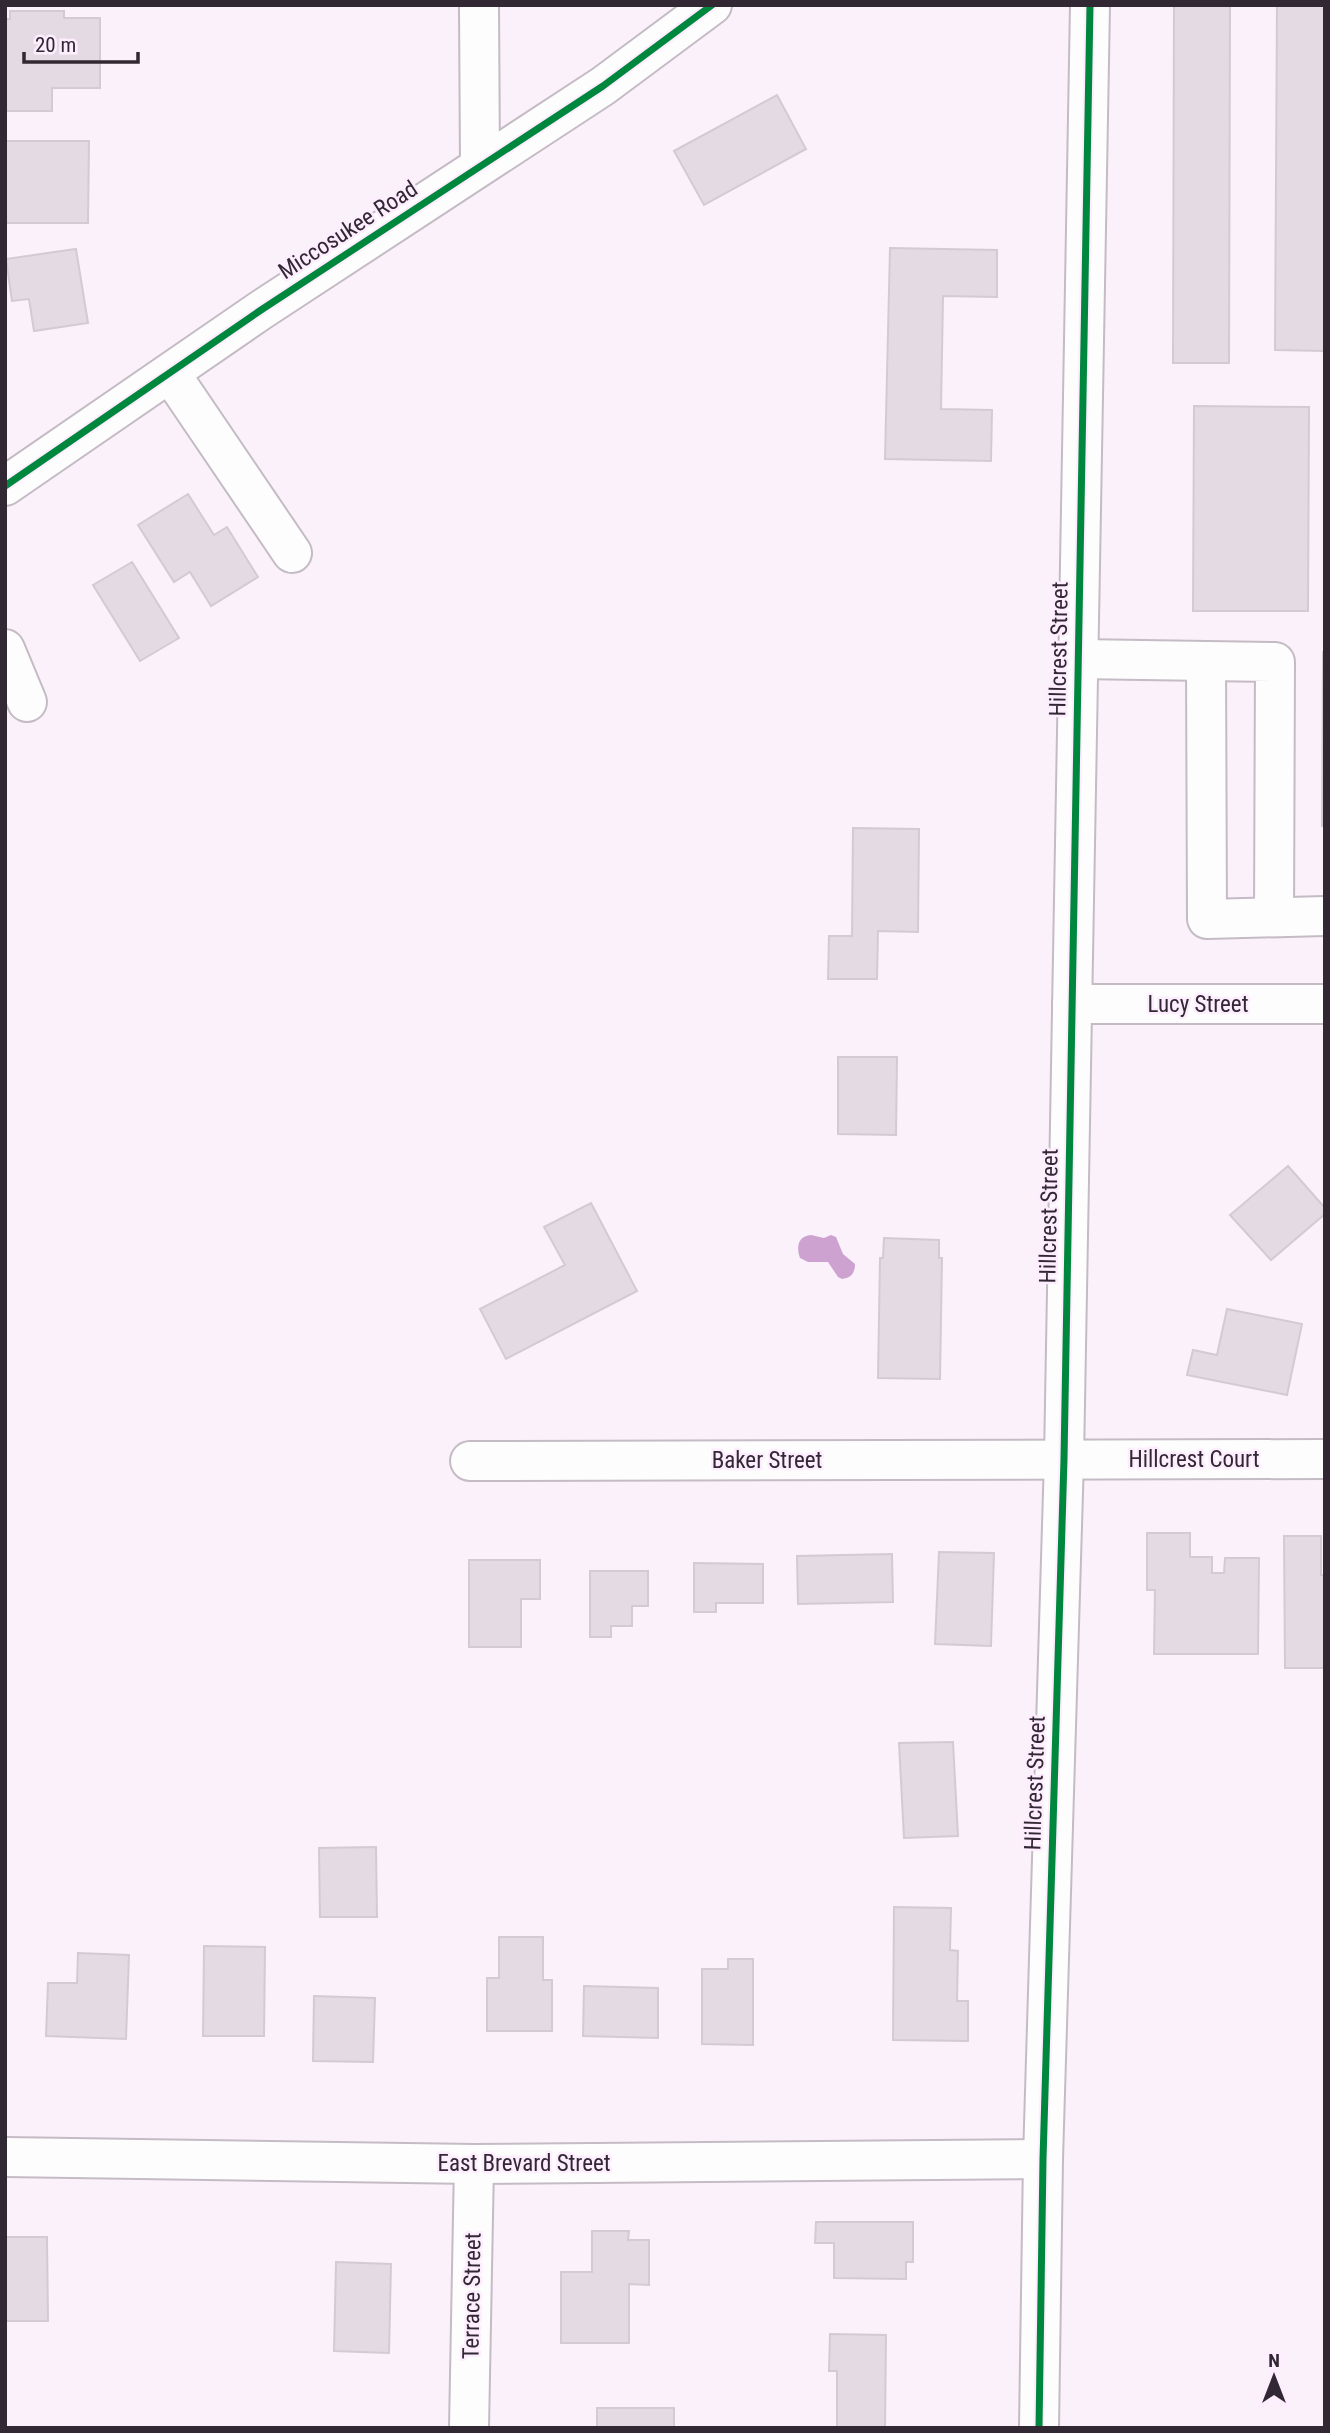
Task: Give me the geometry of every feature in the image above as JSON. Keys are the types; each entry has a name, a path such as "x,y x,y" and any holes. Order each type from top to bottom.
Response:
{"street":[{"path":"479,5 480,166"},
{"name":"Miccosukee Road","path":"5,486 272,302 603,86 712,5"},
{"name":"Hillcrest Street","path":"1039,2428 1043,2159 1063,1459 1090,5"},
{"path":"170,373 292,554"},
{"path":"5,649 27,702"},
{"path":"1078,659 1276,662 1274,917"},
{"path":"1206,661 1207,919 1325,915"},
{"name":"Lucy Street","path":"1072,1004 1325,1004"},
{"name":"Hillcrest Court","path":"1063,1459 1325,1459"},
{"name":"Baker Street","path":"470,1461 1063,1459"},
{"name":"East Brevard Street","path":"5,2157 474,2164 1043,2159"},
{"name":"Terrace Street","path":"469,2428 474,2164"}],"shaded area":[{"path":"803,1237 836,1237 843,1254 855,1264 848,1278 838,1277 828,1262 808,1262 800,1258 799,1243"}],"building":[{"path":"1174,5 1230,5 1229,363 1173,363"},
{"path":"1277,5 1325,5 1325,351 1275,350"},
{"path":"10,11 64,11 64,18 100,18 100,88 52,88 52,111 5,111 5,19 10,19"},
{"path":"777,95 806,149 704,205 674,151"},
{"path":"5,141 89,141 88,223 5,223"},
{"path":"890,248 997,250 997,297 943,296 941,409 992,410 991,461 885,459"},
{"path":"76,249 88,323 34,331 29,299 12,301 6,259"},
{"path":"1194,406 1309,407 1308,611 1193,611"},
{"path":"188,494 214,535 227,527 258,577 211,606 190,572 174,582 138,525"},
{"path":"132,562 179,638 140,661 93,585"},
{"path":"1325,652 1325,826 1322,826"},
{"path":"853,828 919,829 918,932 878,931 877,979 828,979 829,936 852,936"},
{"path":"838,1057 897,1057 896,1135 838,1134"},
{"path":"1288,1166 1325,1208 1325,1214 1271,1260 1230,1215"},
{"path":"591,1203 637,1291 506,1359 480,1309 565,1265 544,1227"},
{"path":"884,1238 939,1240 939,1258 942,1258 940,1379 878,1378 880,1258 883,1258"},
{"path":"1227,1309 1302,1324 1287,1395 1187,1375 1193,1350 1217,1355"},
{"path":"1147,1533 1190,1533 1190,1557 1212,1557 1212,1573 1224,1573 1225,1558 1259,1558 1258,1654 1154,1654 1155,1590 1147,1590"},
{"path":"1284,1536 1321,1536 1321,1575 1325,1575 1325,1668 1285,1668"},
{"path":"939,1552 994,1553 991,1646 935,1644"},
{"path":"892,1554 893,1602 798,1604 797,1556"},
{"path":"469,1560 540,1560 540,1599 521,1599 521,1647 469,1647"},
{"path":"694,1563 763,1564 763,1603 716,1603 716,1612 694,1612"},
{"path":"590,1571 648,1571 648,1606 632,1606 632,1626 611,1626 611,1637 590,1637"},
{"path":"953,1742 958,1836 904,1838 899,1743"},
{"path":"376,1847 377,1917 320,1917 319,1848"},
{"path":"894,1907 951,1908 950,1950 958,1951 957,2001 968,2001 968,2041 893,2040"},
{"path":"499,1937 543,1937 543,1980 552,1980 552,2031 487,2031 487,1978 499,1978"},
{"path":"204,1946 265,1947 264,2036 203,2036"},
{"path":"78,1953 129,1955 126,2039 46,2036 48,1983 77,1983"},
{"path":"728,1959 753,1959 753,2045 702,2044 702,1969 728,1969"},
{"path":"584,1986 658,1988 658,2038 583,2036"},
{"path":"314,1996 375,1998 373,2062 313,2061"},
{"path":"816,2222 913,2222 913,2262 906,2262 906,2279 834,2278 834,2243 815,2243"},
{"path":"592,2231 629,2231 628,2240 649,2240 649,2285 629,2284 629,2343 561,2343 561,2272 592,2272"},
{"path":"5,2237 47,2237 48,2321 5,2321"},
{"path":"336,2262 391,2264 389,2353 334,2351"},
{"path":"830,2334 886,2335 885,2428 837,2428 837,2371 829,2371"},
{"path":"597,2408 674,2408 674,2428 597,2428"}],"cycle path":[{"path":"5,486 261,310 603,86 712,5"},
{"path":"1039,2428 1043,2159 1064,1459 1090,5"}]}
